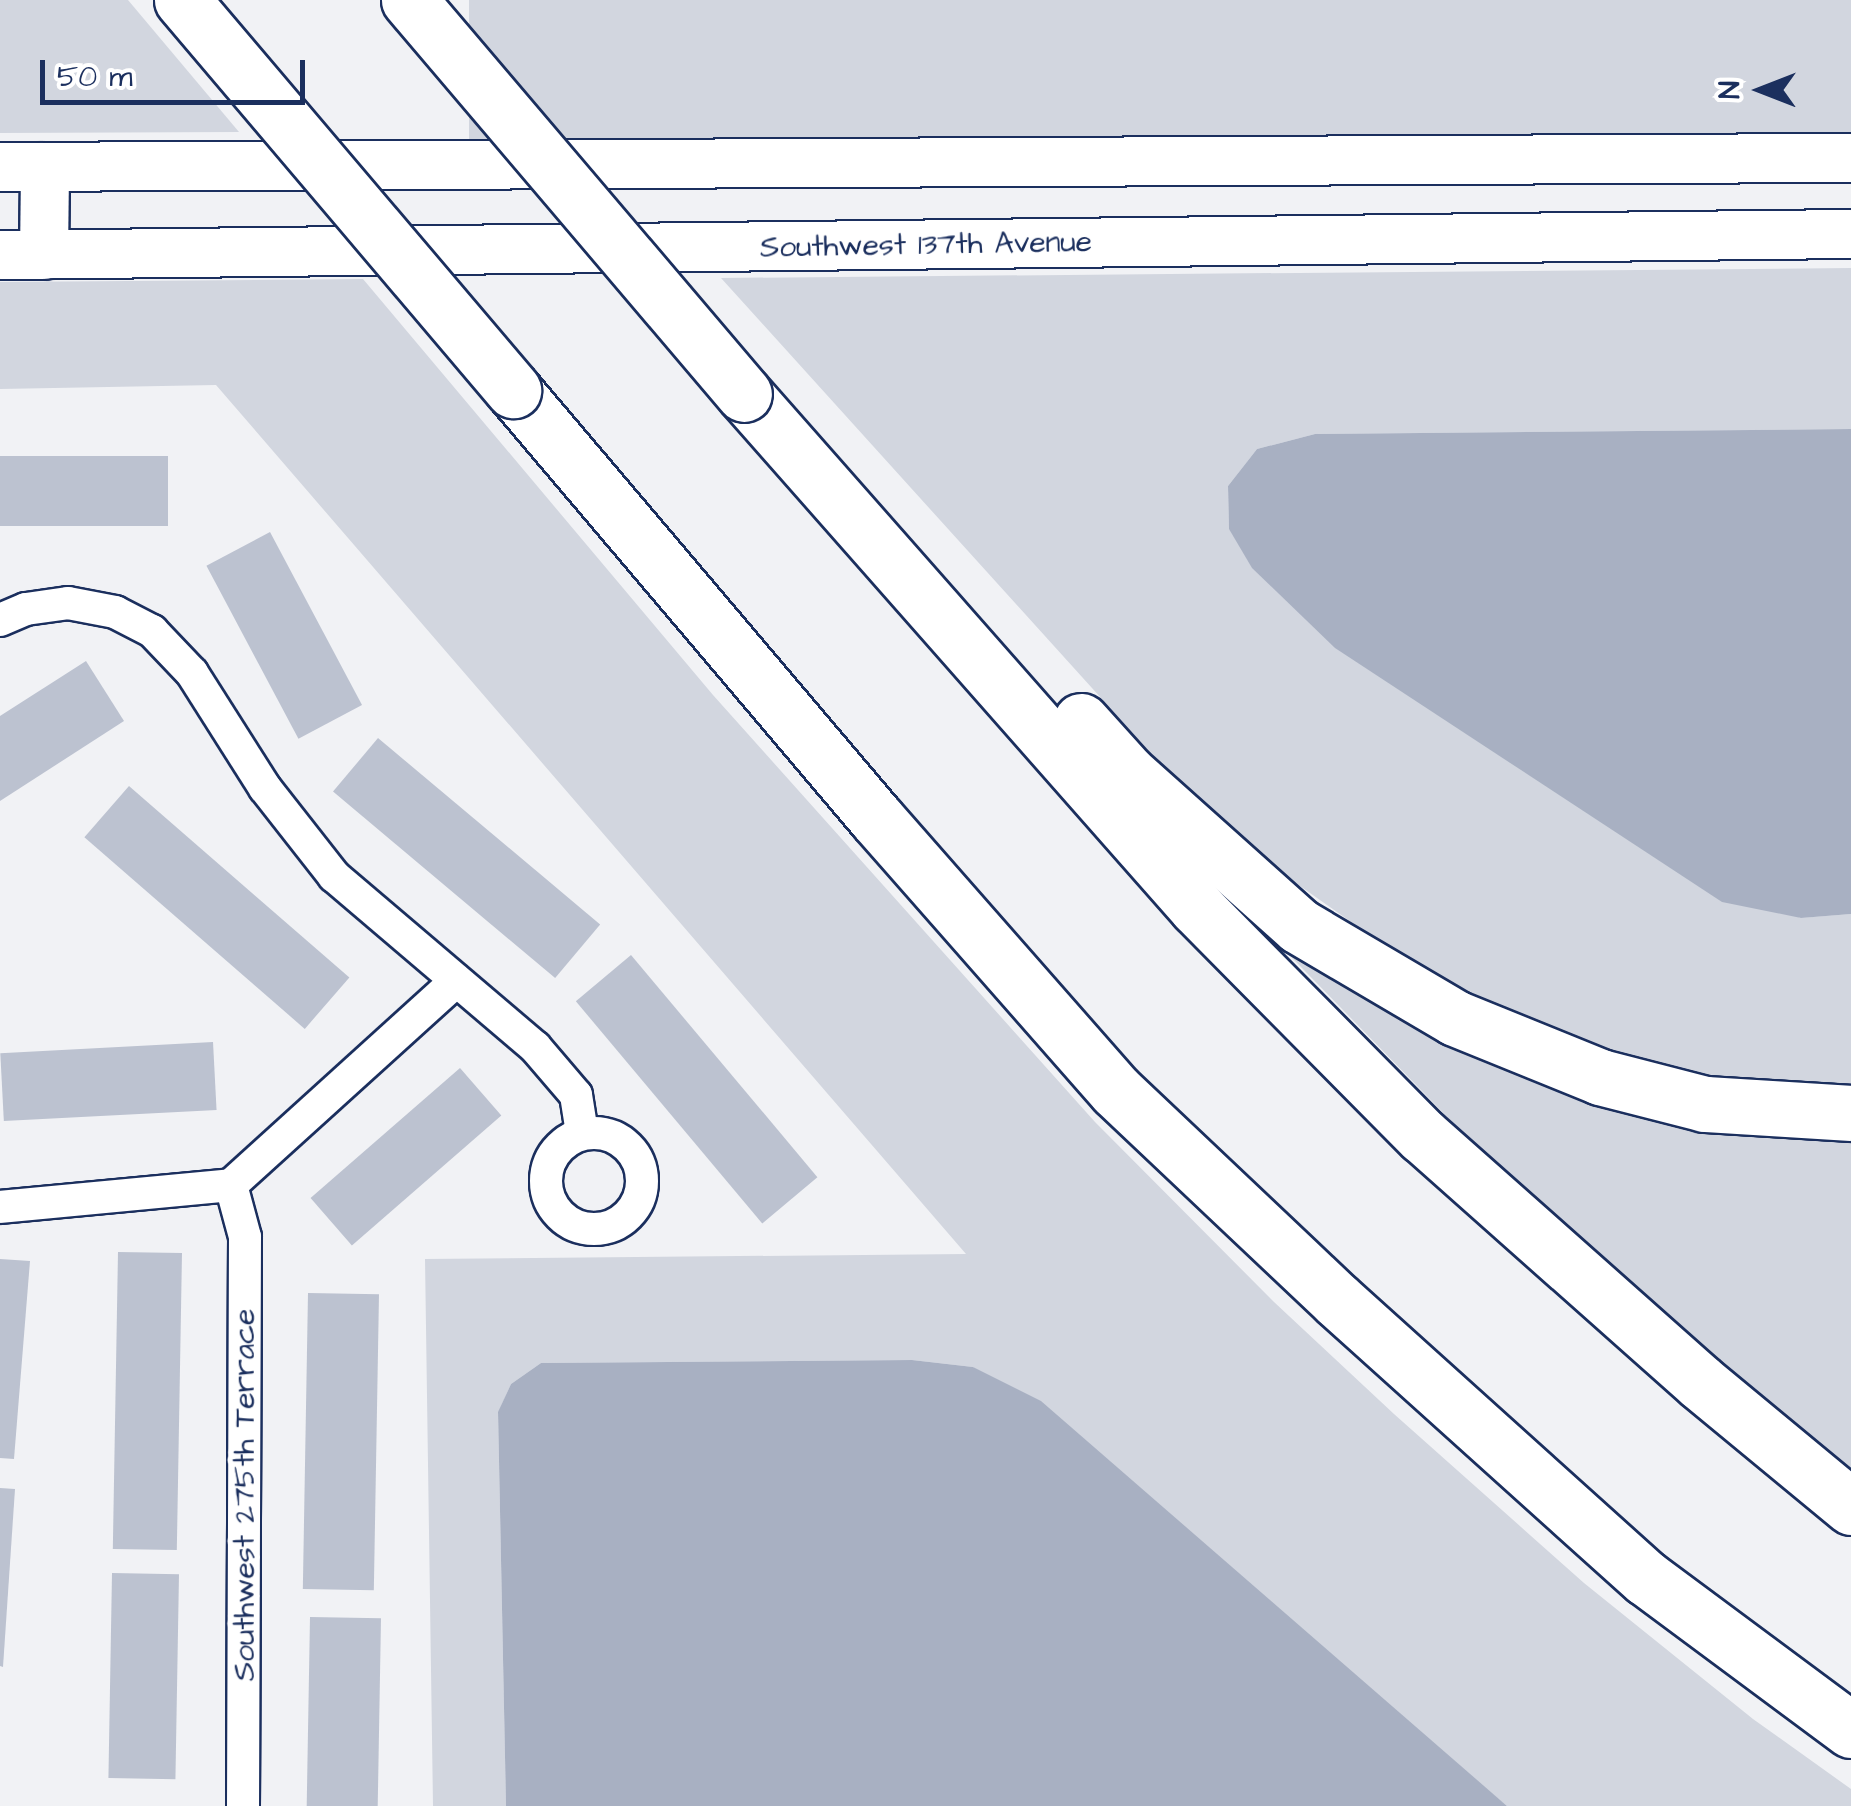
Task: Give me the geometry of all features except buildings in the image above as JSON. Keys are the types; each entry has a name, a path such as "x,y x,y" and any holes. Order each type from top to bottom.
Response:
{"highway":[{"path":"182,0 876,818 1116,1091 1338,1300 1646,1578 1851,1730"},
{"path":"409,0 744,394 1197,908 1410,1123 1700,1382 1851,1507"},
{"path":"744,394 854,471 1128,772 1299,926 1455,1018 1600,1077 1705,1104 1851,1113"}],"main road":[{"path":"22,255 22,167 1851,158"},
{"name":"Southwest 137th Avenue","path":"22,255 1851,234"}],"street":[{"path":"13,614 68,603 116,612 152,632 192,673 265,788 334,876 535,1047 576,1095 582,1133"},
{"path":"0,1206 231,1185 456,981"},
{"name":"Southwest 275th Terrace","path":"231,1185 245,1237 243,1806"}],"shaded area":[{"path":"0,0 128,0 239,132 0,133"},
{"path":"469,0 1851,0 1851,165 469,165"},
{"path":"1851,268 1851,429 1315,434 1257,449 1228,486 1229,529 1800,918 1851,914 1851,1093 1700,1083 1494,1011 1411,964 1290,879 1222,824 1158,761 721,278"},
{"path":"363,279 713,695 1095,1122 1274,1302 1394,1414 1584,1583 1753,1719 1851,1789 1851,1806 1507,1806 973,1367 912,1360 541,1363 511,1384 498,1413 506,1806 433,1806 425,1259 966,1254 216,385 0,389 0,282"},
{"path":"1264,929 1325,967 1851,1134 1851,1470 1632,1286 1460,1130"}],"water":[{"path":"1851,429 1851,914 1801,918 1722,902 1335,648 1252,568 1229,529 1228,486 1257,449 1315,434"},
{"path":"912,1360 973,1367 1041,1401 1507,1806 506,1806 498,1412 511,1384 541,1363"}]}
